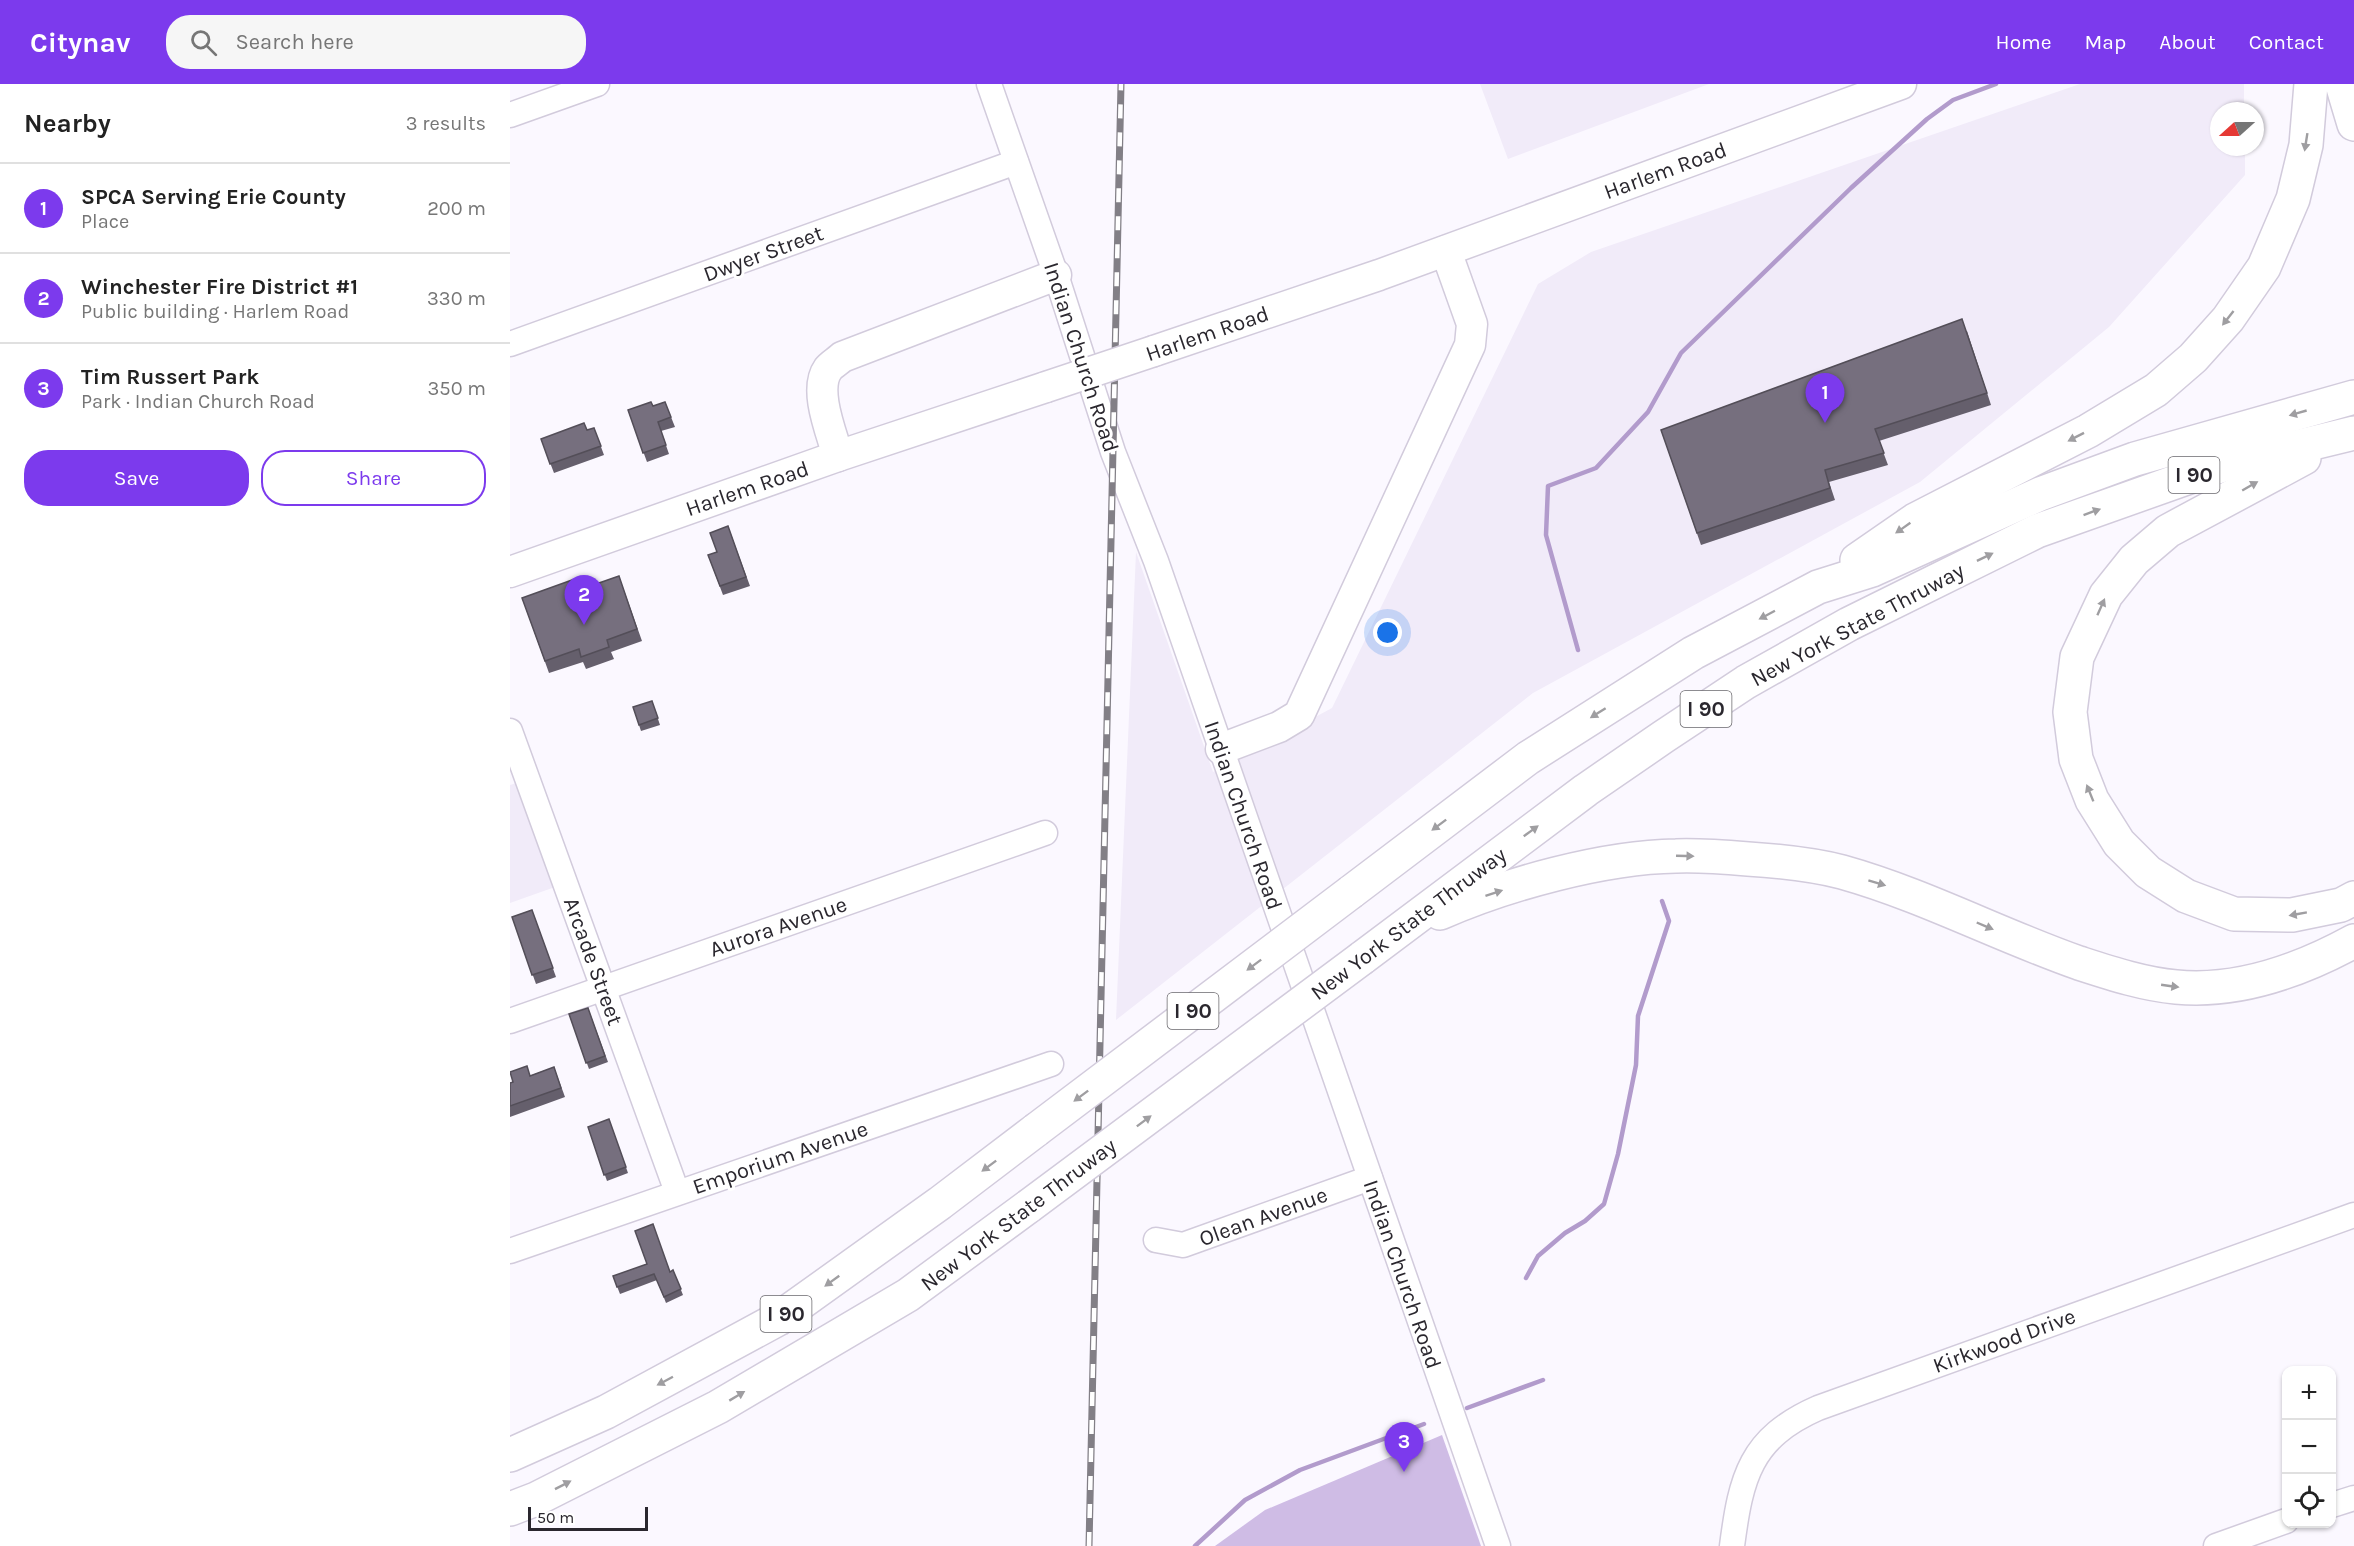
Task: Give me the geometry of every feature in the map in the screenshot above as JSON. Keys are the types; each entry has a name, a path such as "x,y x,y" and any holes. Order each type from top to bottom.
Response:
{"highway":[{"path":"1818,587 1915,520 2088,431 2156,390 2193,358 2228,319 2264,267 2293,198 2306,145 2311,84"},
{"path":"2342,84 2354,124"},
{"name":"New York State Thruway","path":"510,1455 606,1412 778,1319 940,1203 1528,758 1693,653 1818,587 1872,570 2040,494 2135,459 2354,397"},
{"path":"2354,433 2168,531 2134,560 2106,595 2077,657 2070,712 2076,759 2092,800 2119,843 2158,878 2186,896 2234,914 2292,915 2341,905 2354,898"},
{"name":"New York State Thruway","path":"510,1509 536,1499 728,1401 908,1295 1492,859 1663,737 1746,682 1849,624 2037,531 2226,464 2354,433"},
{"path":"1401,929 1455,906 1550,876 1623,860 1676,856 1787,861 1840,872 1898,889 2048,952 2121,977 2177,987 2229,985 2281,974 2325,957 2354,940"}],"main road":[{"name":"Harlem Road","path":"510,572 838,456 1446,251 1901,84"},
{"path":"1221,749 1278,727 1299,715 1470,345 1472,324 1446,251"},
{"path":"838,456 825,412 822,386 827,370 842,357 1056,275"}],"street":[{"path":"510,115 597,84"},
{"name":"Indian Church Road","path":"989,84 1056,275 1113,452 1156,561 1498,1546"},
{"name":"Dwyer Street","path":"510,344 1016,162"},
{"name":"Arcade Street","path":"510,731 677,1192"},
{"name":"Aurora Avenue","path":"510,1021 1046,833"},
{"name":"Emporium Avenue","path":"510,1251 1051,1064"},
{"name":"Olean Avenue","path":"1156,1240 1183,1245 1370,1178"},
{"name":"Kirkwood Drive","path":"1732,1546 1741,1491 1752,1465 1763,1444 1794,1418 2354,1215"},
{"path":"2336,1503 2354,1498"},
{"path":"2216,1546 2282,1522"}],"shaded area":[{"path":"1480,84 1709,84 1508,159"},
{"path":"2080,84 2244,84 2244,102 2210,102 2210,156 2245,156 2245,175 2109,327 1920,482 1533,693 1116,1020 1136,552 1213,772 1332,708 1538,284 1591,252"},
{"path":"520,782 555,887 510,903 510,785"},
{"path":"1442,1435 1481,1546 1215,1546 1265,1510"}],"building":[{"path":"1962,319 1987,393 1875,429 1884,453 1825,470 1830,488 1697,533 1661,430"},
{"path":"651,402 653,406 665,402 671,417 658,422 666,445 643,453 628,410"},
{"path":"584,423 587,430 594,428 601,446 550,464 541,439"},
{"path":"728,526 746,577 720,586 708,555 717,552 710,533"},
{"path":"619,576 637,629 607,640 609,647 581,657 579,649 545,661 522,598 572,580 576,591"},
{"path":"652,701 658,718 639,725 633,707"},
{"path":"532,910 553,968 532,975 512,917"},
{"path":"588,1008 605,1056 586,1063 569,1014"},
{"path":"527,1066 530,1076 554,1067 561,1088 510,1106 510,1083 513,1082 510,1072"},
{"path":"609,1119 626,1167 604,1175 588,1127"},
{"path":"653,1224 670,1272 673,1270 681,1289 664,1297 654,1274 617,1287 613,1276 647,1264 635,1231"}],"waterway":[{"path":"1578,650 1546,535 1548,486 1596,468 1648,412 1681,353 1851,188 1927,119 1953,100 1996,84"},
{"path":"1526,1278 1538,1256 1604,1204 1618,1154 1636,1065 1638,1016 1669,921 1662,901"},
{"path":"1467,1408 1543,1380"},
{"path":"1195,1546 1245,1500 1300,1470 1424,1424"}],"railway":[{"path":"1089,1546 1121,84"}],"place":[{"name":"SPCA Serving Erie County","path":"1825,423"},
{"name":"Winchester Fire District #1","path":"584,625"},
{"name":"Tim Russert Park","path":"1404,1472"}]}
